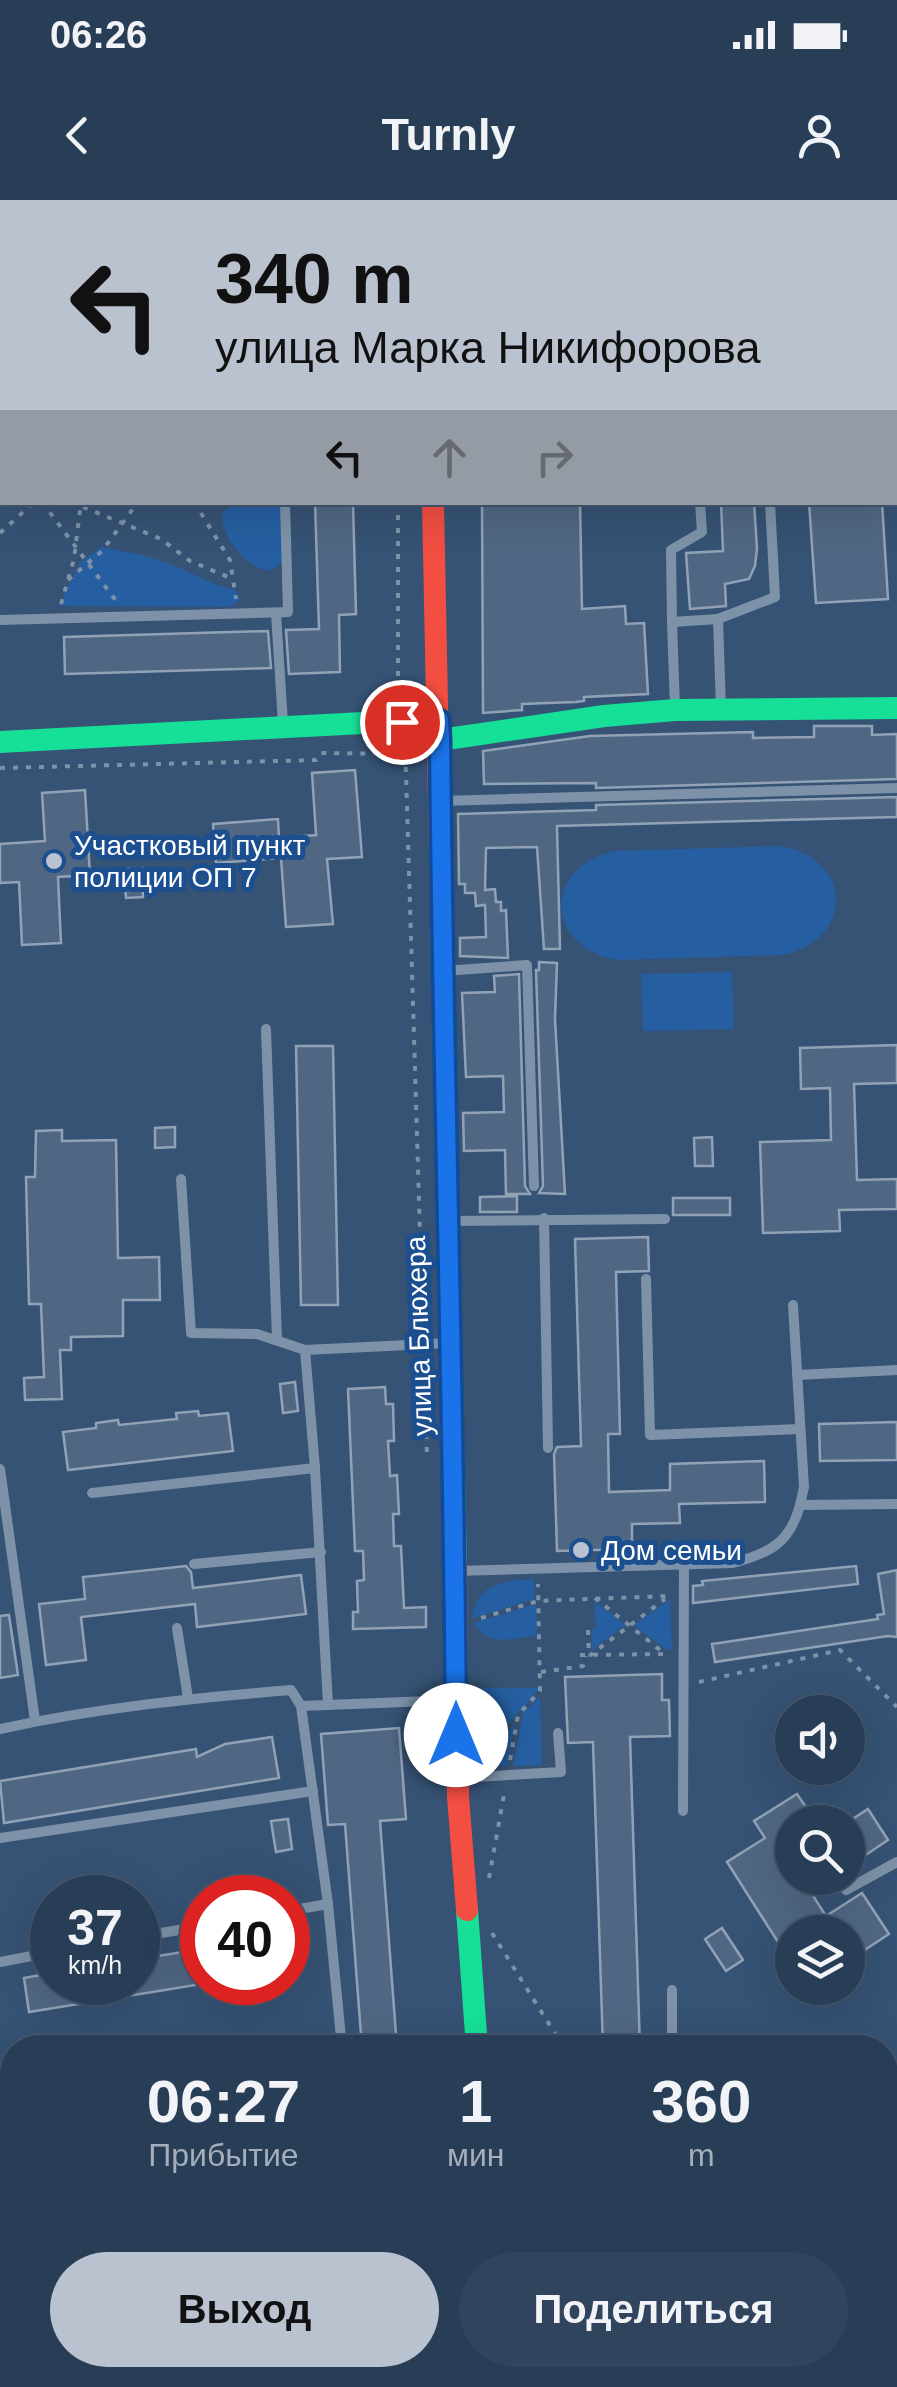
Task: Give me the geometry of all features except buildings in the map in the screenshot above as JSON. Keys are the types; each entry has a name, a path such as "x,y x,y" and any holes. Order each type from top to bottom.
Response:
{"street":[{"name":"улица Блюхера","path":"433,505 457,1778 477,2035"},
{"path":"0,742 402,722 440,730 676,710 897,708"}],"lane":[{"path":"0,620 288,612 285,505"},
{"path":"676,710 671,550 702,532 700,505"},
{"path":"672,622 718,619 775,596 770,505"},
{"path":"276,613 284,730"},
{"path":"718,619 721,710"},
{"path":"440,801 897,788"},
{"path":"442,971 527,966 534,1186"},
{"path":"266,1029 278,1339"},
{"path":"181,1178 191,1332 258,1334 306,1350 450,1343"},
{"path":"544,1218 548,1448"},
{"path":"446,1220 665,1219"},
{"path":"646,1280 650,1434 800,1430"},
{"path":"456,1572 732,1563 758,1556 780,1543 794,1527 804,1487 793,1305"},
{"path":"306,1350 328,1704"},
{"path":"796,1375 897,1370"},
{"path":"92,1493 316,1468"},
{"path":"0,1469 35,1721"},
{"path":"800,1505 897,1504"},
{"path":"194,1564 321,1552"},
{"path":"683,1811 684,1564"},
{"path":"177,1628 188,1698"},
{"path":"0,1729 69,1713 291,1690 301,1706 328,1904 341,2035"},
{"path":"301,1706 456,1700"},
{"path":"457,1778 561,1772 558,1733"},
{"path":"0,1838 313,1791"},
{"path":"865,1880 897,1862"},
{"path":"310,1907 328,1904"},
{"path":"0,1962 30,1956"},
{"path":"672,1990 672,2035"}],"path":[{"path":"0,532 31,505"},
{"path":"44,505 126,617"},
{"path":"56,618 76,546 81,505 161,539 190,561 233,579"},
{"path":"68,580 102,551 136,505"},
{"path":"196,505 230,560 238,614"},
{"path":"398,505 398,705 405,754 428,1462"},
{"path":"0,768 316,760 322,753 405,754"},
{"path":"574,1568 574,1600"},
{"path":"537,1569 542,1660"},
{"path":"472,1621 538,1601 672,1596 585,1655"},
{"path":"595,1598 665,1654"},
{"path":"541,1672 583,1666 588,1630"},
{"path":"683,1686 840,1650 897,1706"},
{"path":"585,1655 676,1654"},
{"path":"492,1933 556,2035"}],"shaded area":[{"path":"231,505 281,505 279,566 266,571 250,562 226,533 222,514"},
{"path":"101,547 168,563 236,590 240,600 230,607 59,606 80,563"},
{"path":"780,846 804,853 821,866 832,881 836,899 824,932 807,946 784,955 617,960 593,952 576,940 565,924 564,889 574,873 591,860 614,851"},
{"path":"732,972 734,1029 643,1031 641,974"},
{"path":"534,1579 535,1599 473,1618 479,1597 493,1586"},
{"path":"670,1599 672,1649 665,1649 634,1625"},
{"path":"594,1601 625,1625 592,1650 591,1630 596,1629"},
{"path":"536,1604 537,1636 493,1639 474,1623"},
{"path":"484,1688 540,1688 466,1771 470,1696"},
{"path":"540,1696 542,1765 513,1766 523,1713"},
{"path":"515,1723 507,1766 474,1768"}],"traffic: fast":[{"path":"440,740 604,716 675,710 897,708"},
{"path":"0,742 439,719"},
{"path":"444,1054 456,1563"},
{"path":"467,1910 476,2035"}],"traffic: jam":[{"path":"433,505 444,1054"},
{"path":"456,1563 458,1797 467,1910"}],"place":[{"name":"Участковый пункт полиции ОП 7","path":"54,861"},
{"name":"Дом семьи","path":"581,1550"}],"route":[{"path":"402,722 439,720 456,1735"}]}
